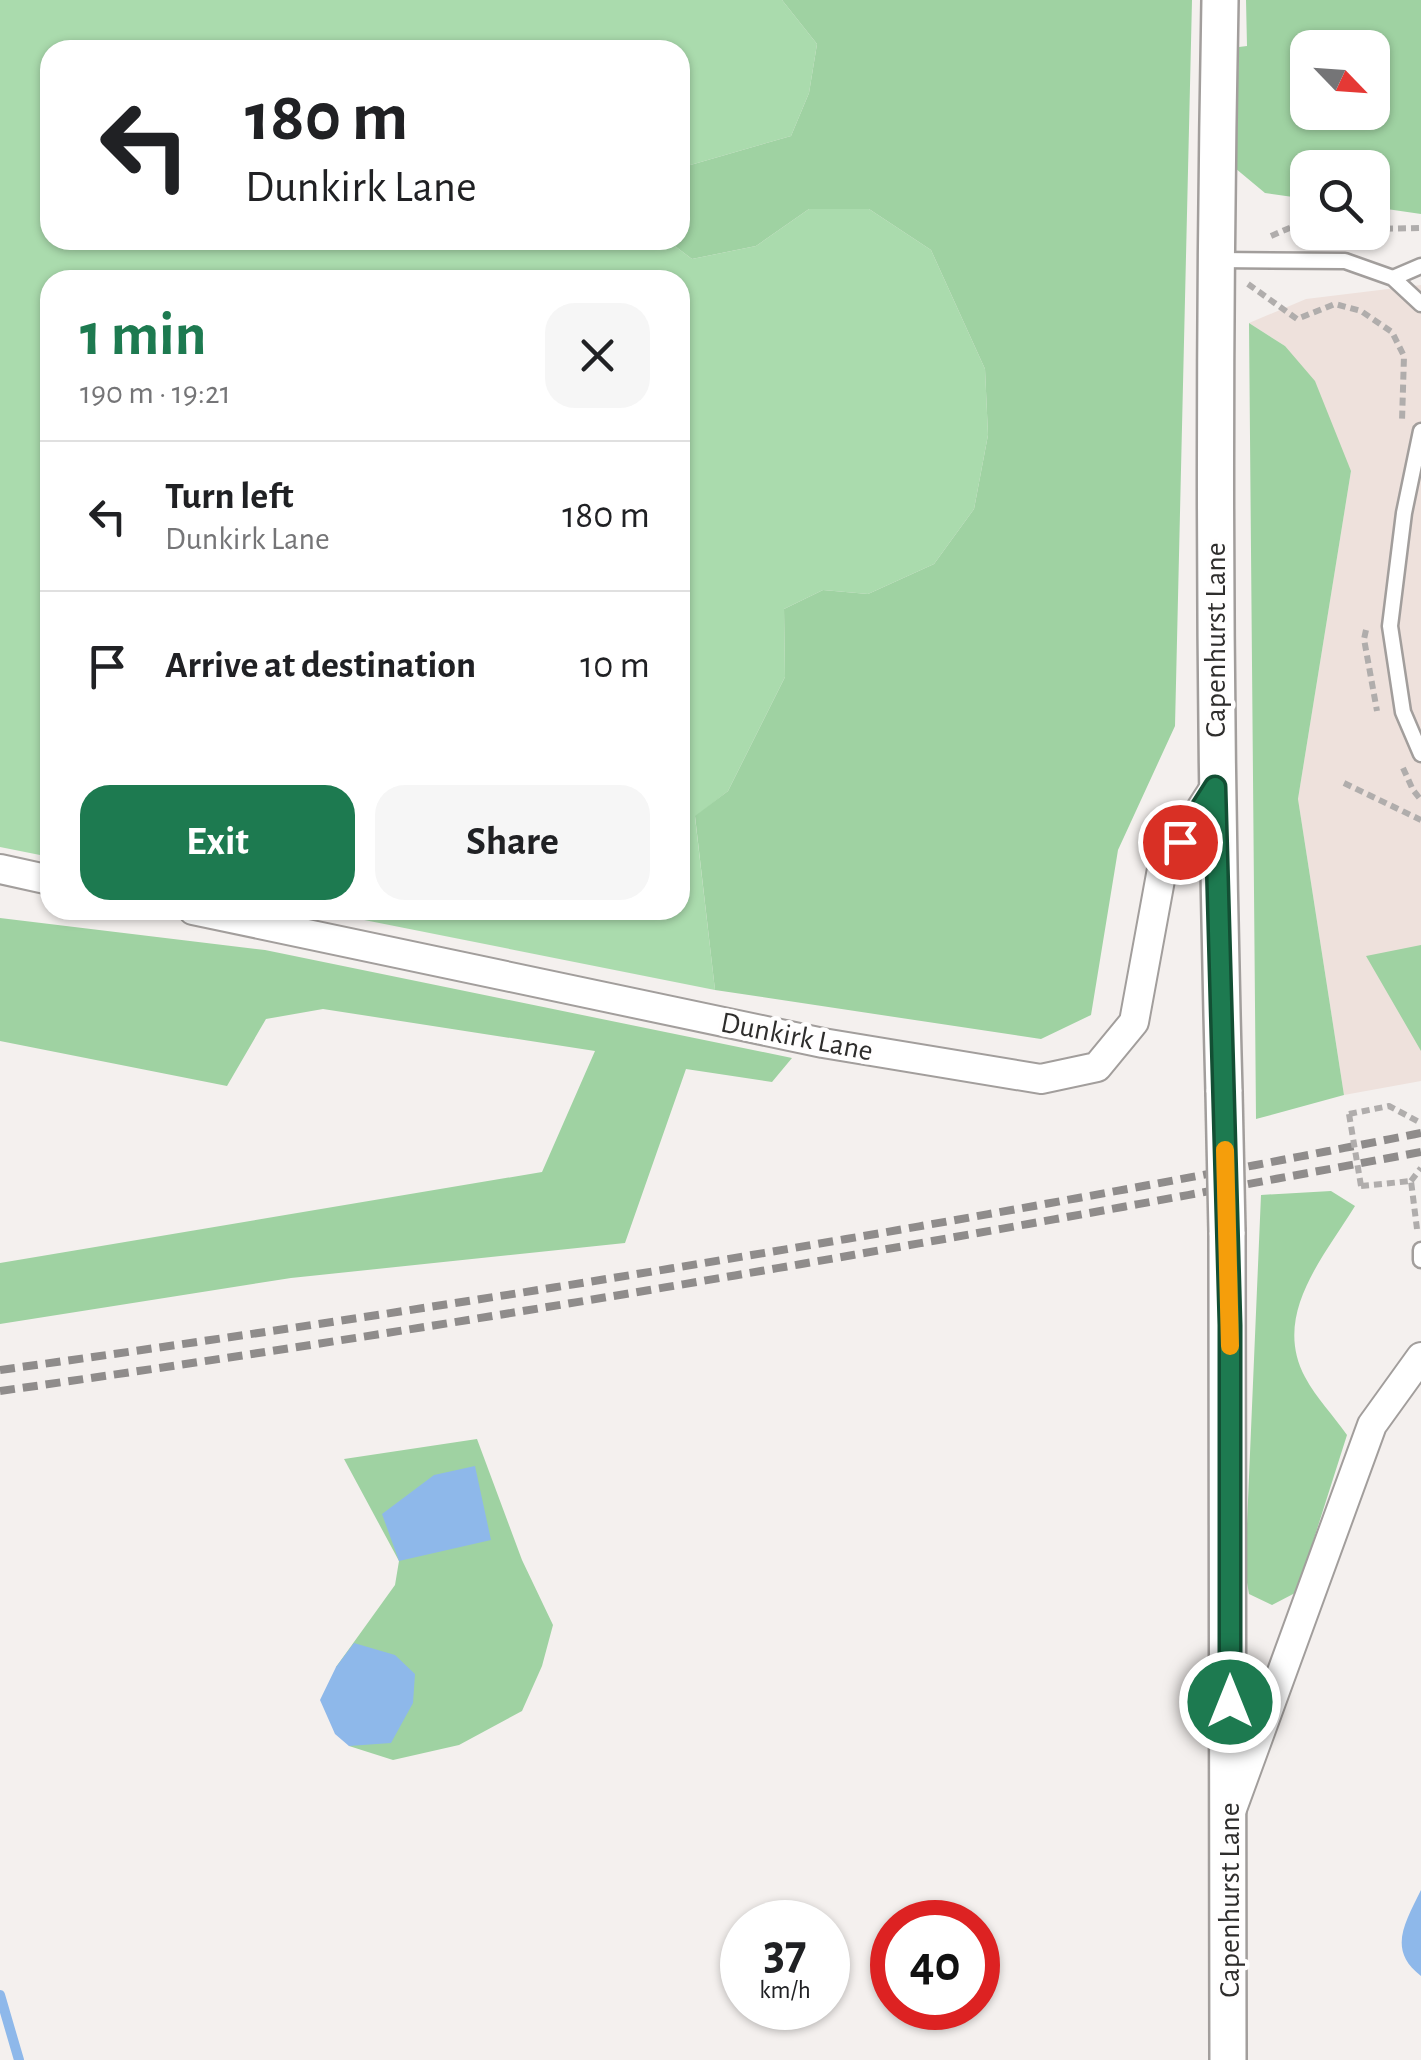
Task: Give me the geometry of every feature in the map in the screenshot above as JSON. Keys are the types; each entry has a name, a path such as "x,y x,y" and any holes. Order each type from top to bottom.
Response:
{"street":[{"name":"Capenhurst Lane","path":"1220,0 1215,260 1215,787 1228,1232 1228,2060"},
{"name":"Dunkirk Lane","path":"241,920 823,1042 1041,1079 1097,1067 1134,1022 1162,870 1215,787"},
{"path":"0,870 40,878"},
{"path":"1230,1815 1372,1425 1421,1358"}],"lane":[{"path":"1215,260 1345,261 1393,278 1421,304"},
{"path":"1393,278 1421,266"},
{"path":"1421,432 1404,513 1390,626 1403,712 1421,754"}],"path":[{"path":"1390,229 1421,228"},
{"path":"1215,260 1297,319 1335,304 1361,310 1392,332 1404,356 1401,435"},
{"path":"1368,620 1364,639 1374,703 1382,720"},
{"path":"1397,755 1412,790 1421,800"},
{"path":"1344,782 1421,820"},
{"path":"1421,1123 1389,1106 1349,1114 1361,1186 1410,1180 1421,1168"},
{"path":"1410,1180 1420,1254"}],"shaded area":[{"path":"1421,285 1421,1081 1344,1095 1298,799 1351,471 1285,346 1249,323 1306,299"}],"green space":[{"path":"0,0 782,0 817,44 809,93 791,136 690,165 690,40 40,40 40,250 680,250 692,259 756,246 809,209 869,209 931,250 985,369 988,435 974,509 934,564 868,594 823,590 784,609 785,677 728,791 695,817 715,990 364,920 690,920 690,270 40,270 40,855 0,847"},
{"path":"782,0 1192,0 1175,726 1118,850 1091,1015 1041,1039 715,990 695,816 728,791 785,677 784,609 823,590 868,594 934,564 974,509 988,435 985,369 931,250 869,209 809,209 756,246 692,259 680,250 690,250 690,165 791,136 809,93 817,44"},
{"path":"1246,0 1421,0 1421,214 1390,209 1390,150 1290,150 1290,197 1265,193 1235,168 1239,47 1247,46"},
{"path":"1249,323 1285,346 1315,381 1351,471 1298,799 1344,1095 1256,1119"},
{"path":"0,918 265,950 792,1058 772,1082 686,1069 625,1243 291,1278 0,1324 0,1263 542,1172 595,1051 323,1009 266,1019 227,1086 0,1041"},
{"path":"1421,945 1421,1051 1366,956"},
{"path":"1331,1191 1355,1206 1316,1267 1298,1309 1294,1331 1296,1354 1305,1377 1347,1435 1297,1592 1272,1605 1249,1594 1245,1571 1261,1195"},
{"path":"477,1439 522,1560 553,1625 542,1666 522,1711 459,1745 393,1760 349,1746 336,1667 395,1585 399,1561 344,1459"}],"water":[{"path":"475,1466 491,1540 399,1561 382,1514 434,1475"},
{"path":"354,1643 395,1655 415,1674 413,1703 391,1743 349,1746 335,1734 320,1700 336,1667"},
{"path":"1421,1890 1421,1976 1404,1956 1402,1936"}],"waterway":[{"path":"0,1995 19,2060"}],"railway":[{"path":"0,1370 712,1262 1421,1133"},
{"path":"0,1391 712,1279 1421,1152"}],"slow traffic":[{"path":"1225,1150 1230,1346"}],"route":[{"path":"1180,842 1215,787 1230,1325 1230,1702"}]}
